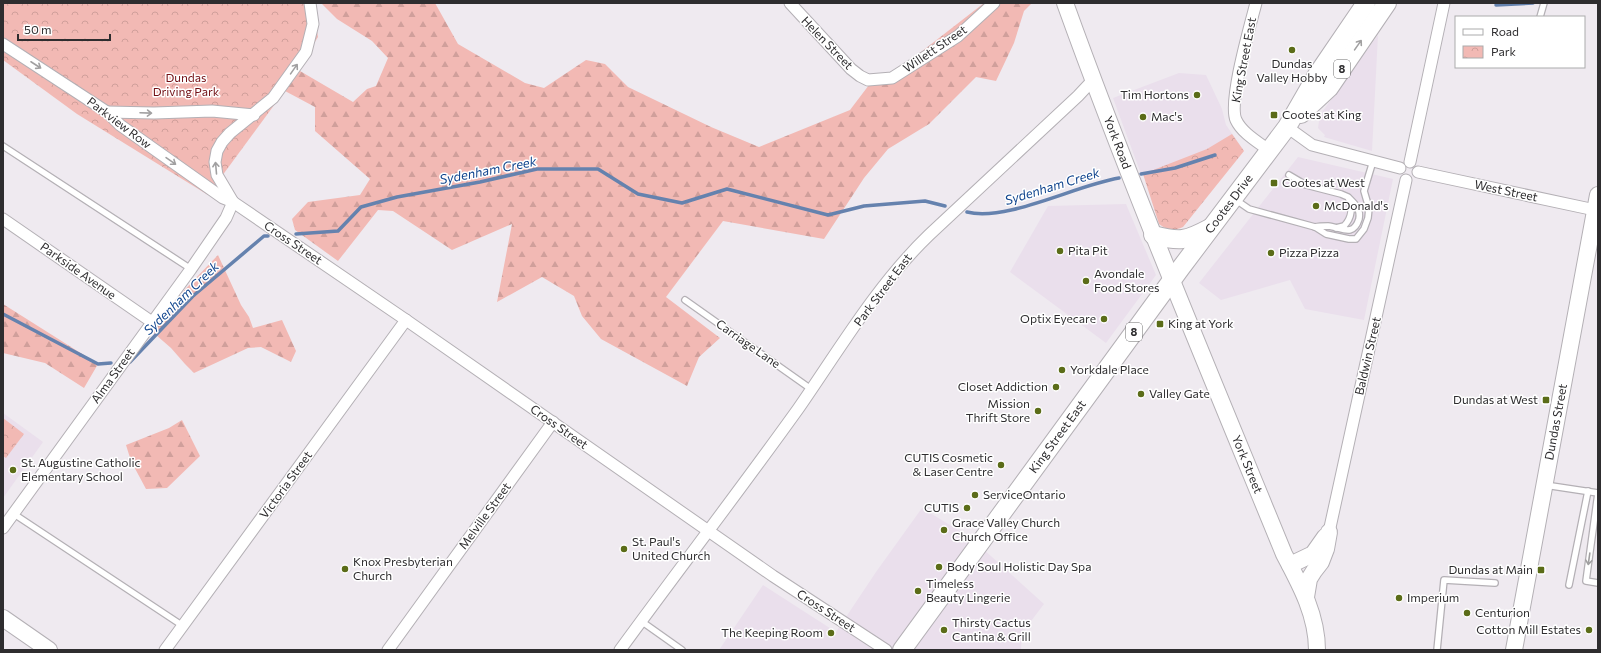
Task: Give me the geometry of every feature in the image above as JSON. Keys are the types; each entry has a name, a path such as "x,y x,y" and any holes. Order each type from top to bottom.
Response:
{"main road":[{"name":"Cootes Drive","path":"1171,281 1288,127 1317,75 1366,3"},
{"name":"Cootes Drive","path":"1288,127 1329,88 1387,3"},
{"path":"1154,235 1174,240 1185,239 1213,226"},
{"name":"King Street East","path":"902,650 1171,281"}],"street":[{"path":"233,202 217,174 215,162 217,151 222,142 230,133 273,98 306,52 313,24 310,3"},
{"name":"Helen Street","path":"790,3 851,69 868,80"},
{"name":"Willett Street","path":"868,80 892,78 958,36 994,3"},
{"name":"York Road","path":"1065,3 1093,80 1171,281"},
{"name":"King Street East","path":"1256,3 1240,68 1234,101 1234,112 1236,120 1242,128 1270,151"},
{"path":"1410,162 1444,3"},
{"name":"Parkview Row","path":"3,44 107,112 120,125 223,198 233,202"},
{"name":"Park Street East","path":"620,650 811,389 877,295 917,246 1078,96 1093,80"},
{"path":"107,112 154,113 212,111 254,114"},
{"path":"1288,127 1312,145 1400,168"},
{"path":"1410,162 1416,166 1418,172 1415,178 1409,181 1400,176 1400,168 1404,163 1410,162"},
{"name":"West Street","path":"1418,172 1597,205"},
{"name":"Baldwin Street","path":"1329,532 1406,180"},
{"name":"Alma Street","path":"3,528 191,269 226,218 233,202"},
{"name":"Cross Street","path":"233,202 406,320 816,605 886,650"},
{"name":"Dundas Street","path":"1514,650 1544,485 1594,235 1597,205"},
{"name":"Parkside Avenue","path":"3,219 152,322"},
{"name":"York Street","path":"1171,281 1290,565 1306,597 1317,638 1317,650"},
{"name":"Victoria Street","path":"165,650 406,320"},
{"name":"Melville Street","path":"388,650 553,422"},
{"path":"1290,565 1313,554 1329,532"},
{"path":"1306,597 1309,579 1321,562 1326,549 1329,532"},
{"path":"3,618 49,650"}],"lane":[{"path":"1540,16 1544,3"},
{"path":"3,146 191,269"},
{"path":"1234,198 1249,209 1315,227 1326,234 1356,239 1364,229 1368,218 1369,208 1364,191 1373,161"},
{"path":"1289,175 1306,185 1348,197 1359,210 1358,222 1349,230 1328,226 1315,227"},
{"path":"1336,228 1344,226 1350,216 1351,206 1348,197"},
{"name":"Carriage Lane","path":"685,300 811,389"},
{"path":"1544,485 1598,493 1586,580 1598,583"},
{"path":"1569,585 1588,491"},
{"path":"14,514 183,626"},
{"path":"1437,650 1444,580 1495,583"},
{"path":"641,621 682,650"}],"shaded area":[{"path":"1378,35 1372,151 1324,137 1325,135 1318,128 1320,115"},
{"path":"1179,73 1206,75 1222,109 1226,125 1244,151 1141,174 1113,98"},
{"path":"1298,157 1393,179 1364,320 1305,309 1290,280 1221,300 1199,283"},
{"path":"1126,204 1156,275 1106,343 1010,272 1048,206"},
{"name":"St. Augustine Catholic Elementary School","path":"3,413 43,442 3,498"},
{"path":"922,508 971,538 1044,604 1022,633 1021,650 719,650 763,585 836,632 876,572"}],"green space":[{"name":"Dundas Driving Park","path":"3,3 312,3 318,37 283,93 208,195 77,114 3,60"},
{"path":"321,3 435,3 458,44 525,83 544,88 586,60 605,64 628,87 711,127 759,147 850,110 872,81 894,73 984,3 1032,3 1024,11 1014,43 996,81 976,77 929,124 888,149 864,178 824,239 723,221 666,297 720,338 699,357 687,386 601,339 582,316 574,296 542,277 497,302 512,224 452,250 393,211 378,210 338,261 295,230 292,219 308,202 360,195 370,179 315,131 315,107 285,91 300,71 353,102 367,89 376,86 388,58 372,41 337,19"},
{"path":"1232,134 1244,151 1183,227 1171,230 1159,224 1143,174 1207,149"},
{"path":"218,255 253,328 282,320 296,351 291,362 261,347 248,348 194,373 171,348 148,328"},
{"path":"3,304 98,364 84,388 45,363 3,353"},
{"path":"3,418 24,434 6,458 3,456"},
{"path":"182,420 200,456 167,488 146,489 131,461 126,445 169,428"}],"waterway":[{"name":"Sydenham Creek","path":"1496,5 1533,3"},
{"name":"Sydenham Creek","path":"1141,174 1175,168 1215,155"},
{"name":"Sydenham Creek","path":"296,234 338,231 361,207 397,197 480,182 537,169 598,169 638,194 682,203 727,189 828,215 864,206 925,201 945,206"},
{"name":"Sydenham Creek","path":"967,212 983,214 1002,212 1119,178"},
{"name":"Sydenham Creek","path":"130,362 193,296 264,236 268,236"},
{"name":"Sydenham Creek","path":"3,314 98,364 111,363"}],"place":[{"name":"Dundas Valley Hobby","path":"1292,50"},
{"name":"Tim Hortons","path":"1197,95"},
{"name":"Cootes at King","path":"1274,115"},
{"name":"Mac's","path":"1143,117"},
{"name":"Cootes at West","path":"1274,183"},
{"name":"McDonald's","path":"1316,206"},
{"name":"Pita Pit","path":"1060,251"},
{"name":"Pizza Pizza","path":"1271,253"},
{"name":"Avondale Food Stores","path":"1086,281"},
{"name":"Optix Eyecare","path":"1104,319"},
{"name":"King at York","path":"1160,324"},
{"name":"Yorkdale Place","path":"1062,370"},
{"name":"Closet Addiction","path":"1056,387"},
{"name":"Valley Gate","path":"1141,394"},
{"name":"Dundas at West","path":"1546,400"},
{"name":"Mission Thrift Store","path":"1038,411"},
{"name":"CUTIS Cosmetic & Laser Centre","path":"1001,465"},
{"name":"St. Augustine Catholic Elementary School","path":"13,470"},
{"name":"ServiceOntario","path":"975,495"},
{"name":"CUTIS","path":"967,508"},
{"name":"Grace Valley Church Church Office","path":"944,530"},
{"name":"St. Paul's United Church","path":"624,549"},
{"name":"Body Soul Holistic Day Spa","path":"939,567"},
{"name":"Knox Presbyterian Church","path":"345,569"},
{"name":"Dundas at Main","path":"1541,570"},
{"name":"Timeless Beauty Lingerie","path":"918,591"},
{"name":"Imperium","path":"1399,598"},
{"name":"Centurion","path":"1467,613"},
{"name":"Thirsty Cactus Cantina & Grill","path":"944,630"},
{"name":"Cotton Mill Estates","path":"1589,630"},
{"name":"The Keeping Room","path":"831,633"}]}
